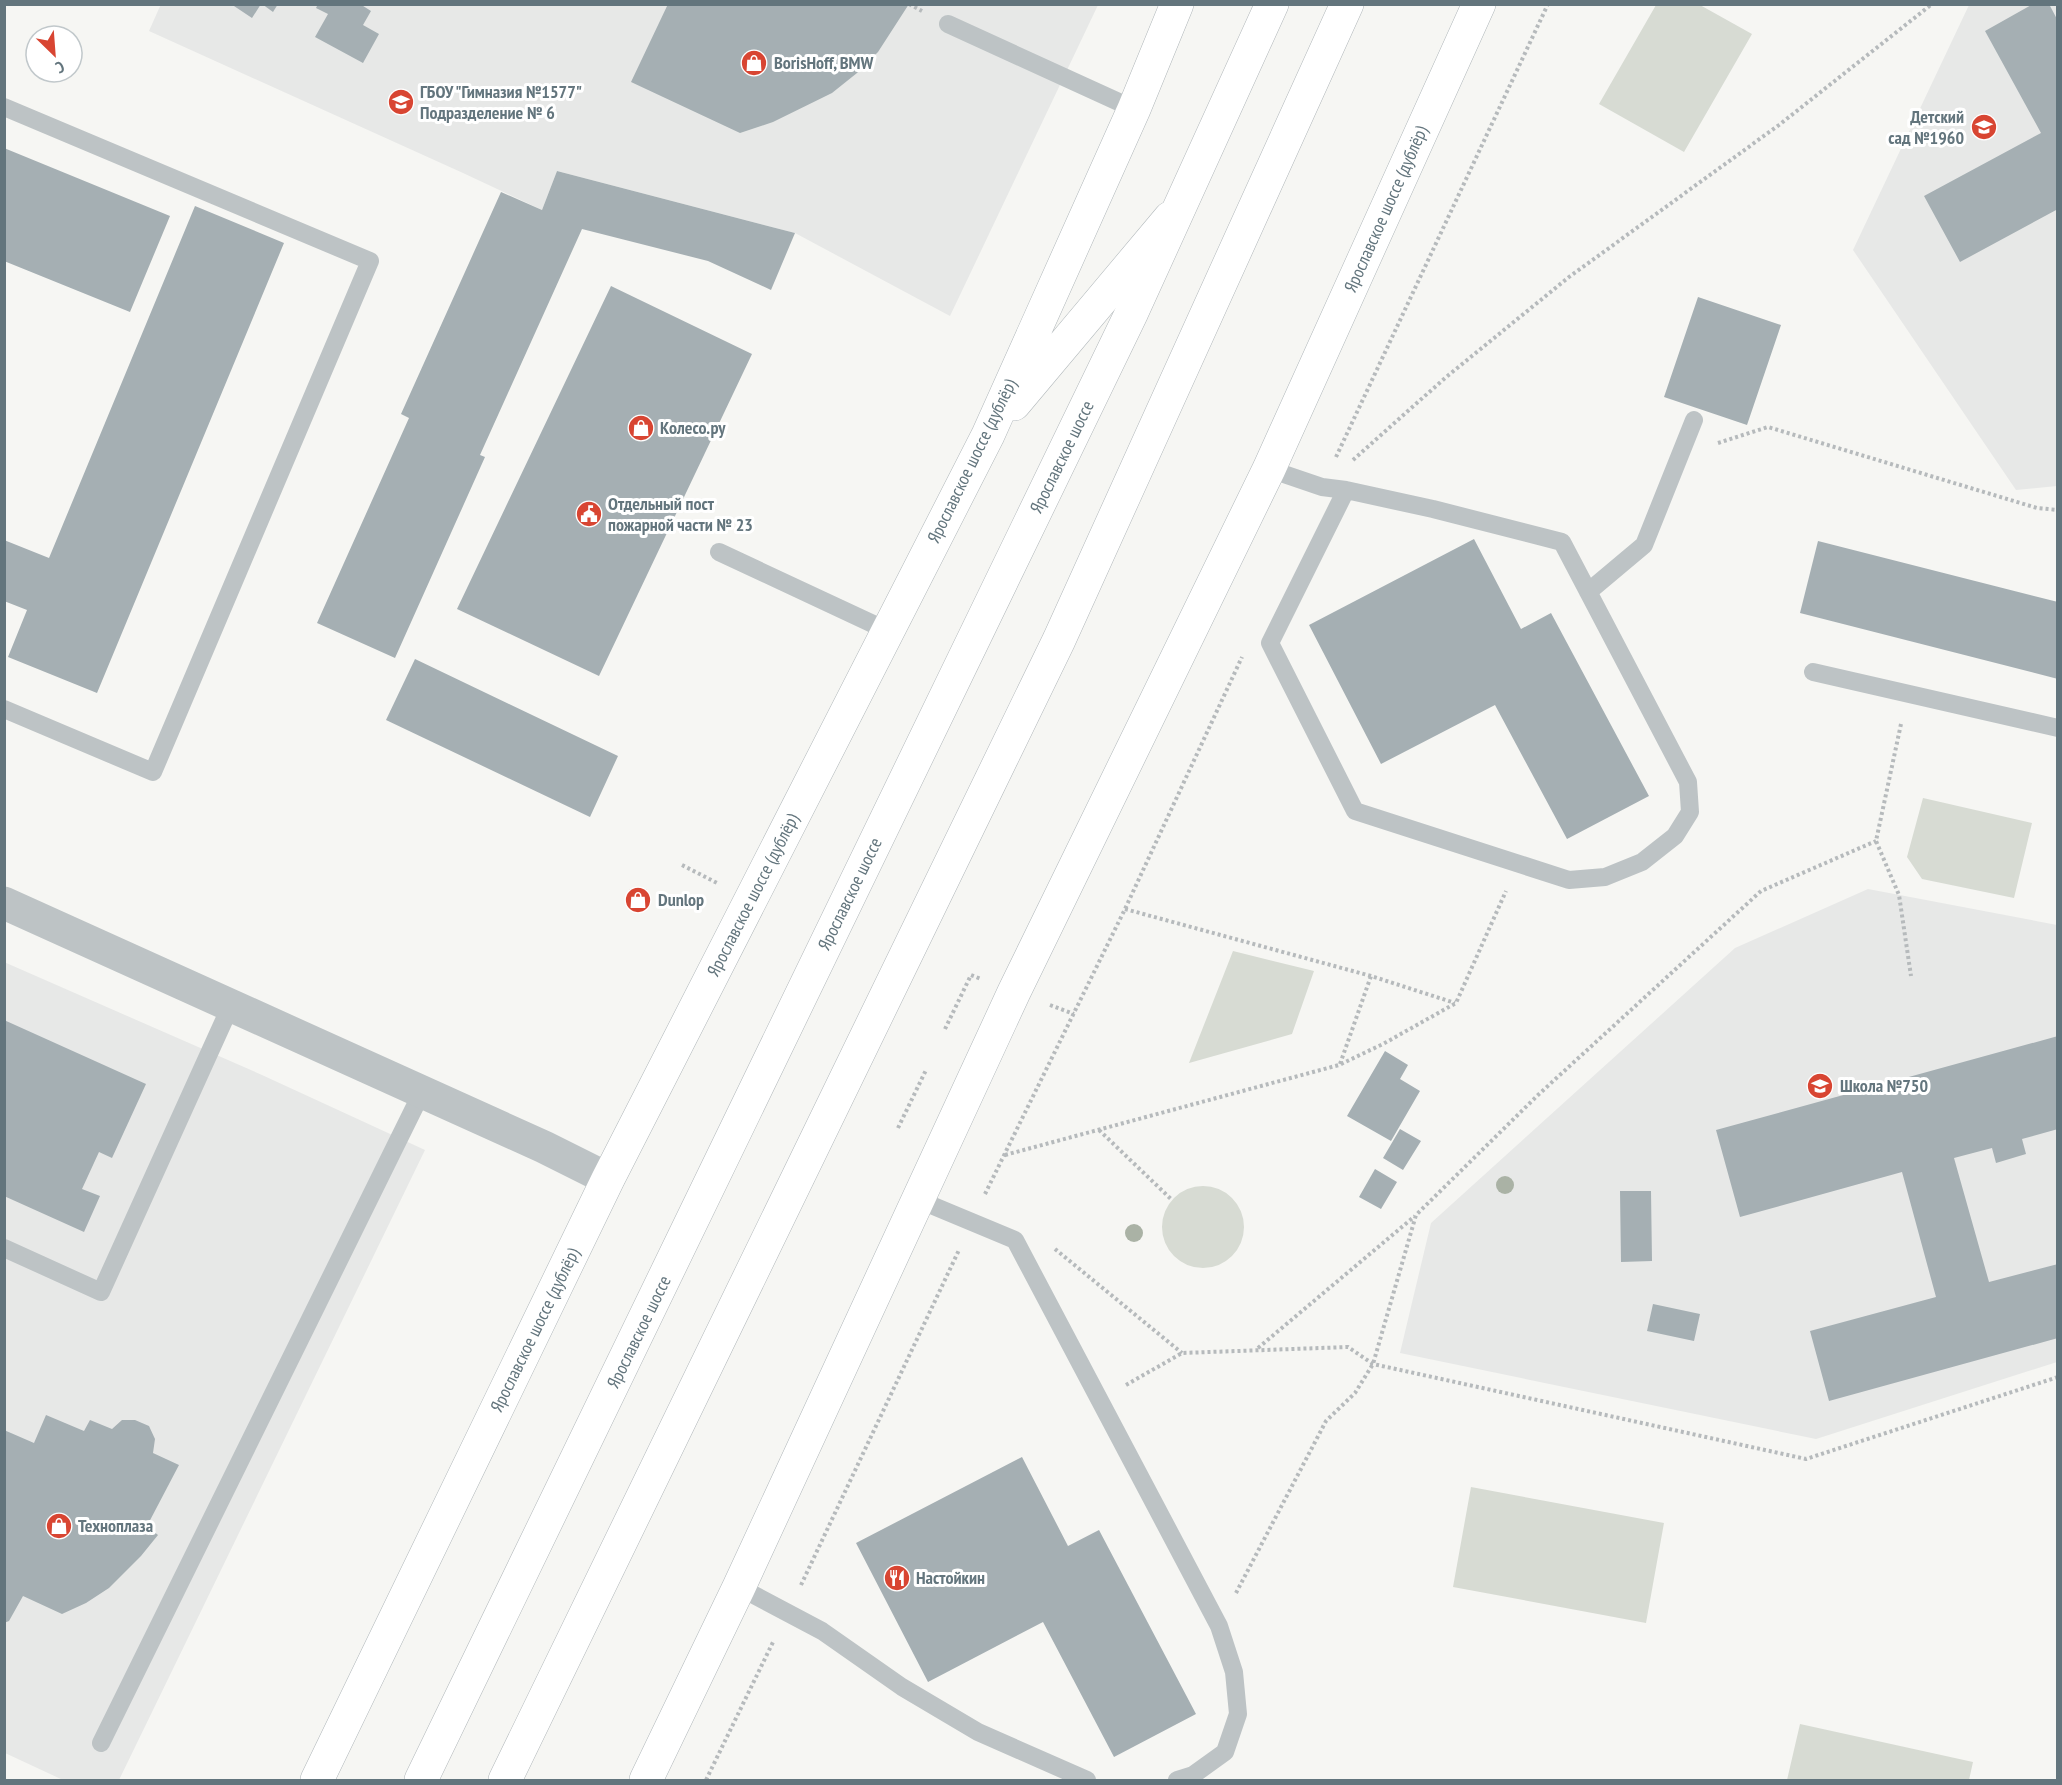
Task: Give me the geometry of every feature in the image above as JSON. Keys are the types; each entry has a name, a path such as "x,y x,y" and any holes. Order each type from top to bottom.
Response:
{"street":[{"name":"Ярославское шоссе (дублёр)","path":"317,1780 608,1179 988,435 1134,109 1177,4"},
{"name":"Ярославское шоссе","path":"421,1780 1132,312 1272,4"},
{"path":"505,1780 1059,640 1347,4"},
{"name":"Ярославское шоссе (дублёр)","path":"646,1780 739,1587 1014,992 1269,469 1479,4"},
{"path":"988,435 1180,205"},
{"path":"4,903 544,1147 608,1179"}],"lane":[{"path":"948,24 1134,109"},
{"path":"4,106 370,261 153,772 4,709"},
{"path":"1588,592 1644,545 1694,420"},
{"path":"1269,469 1322,487 1346,490 1433,509 1562,542 1688,782 1690,812 1675,836 1642,862 1605,877 1569,880 1355,811 1270,643 1346,490"},
{"path":"719,552 888,632"},
{"path":"1813,672 2058,728"},
{"path":"4,1248 101,1292 231,1005"},
{"path":"101,1743 422,1092"},
{"path":"919,1200 1015,1240 1219,1626 1234,1672 1238,1714 1225,1752 1193,1776 1178,1780"},
{"path":"739,1587 822,1631 902,1688 978,1732 1087,1780"}],"path":[{"path":"1322,487 1445,378 1569,277 1779,125 1932,4"},
{"path":"1681,454 1768,428 2037,508 2058,510"},
{"path":"1907,693 1876,841 1899,895 1911,976"},
{"path":"1256,1349 1416,1215 1538,1095 1761,891 1876,841"},
{"path":"1004,1155 1339,1065 1456,1004 1519,864"},
{"path":"1125,909 1371,976 1456,1004"},
{"path":"945,1029 971,975"},
{"path":"1339,1065 1371,976"},
{"path":"898,1128 926,1070"},
{"path":"1099,1130 1172,1200"},
{"path":"1219,1626 1326,1421 1355,1394 1373,1364 1416,1215"},
{"path":"706,1780 788,1613 972,1223"},
{"path":"1048,1243 1182,1353"},
{"path":"1099,1400 1182,1353 1348,1347 1373,1364 1806,1459 2058,1377"}],"shaded area":[{"path":"161,4 1098,5 950,316 795,233 557,171 542,210 149,31"},
{"path":"1656,5 1700,5 1752,34 1684,152 1599,104"},
{"name":"Детский сад №1960","path":"1969,5 2057,5 2057,486 2016,490 1853,250"},
{"path":"1923,798 2032,823 2014,898 1922,879 1907,857"},
{"name":"Школа №750","path":"1868,889 2057,925 2057,1362 1816,1439 1400,1353 1431,1223 1735,948"},
{"path":"1233,951 1314,971 1292,1034 1189,1063"},
{"path":"4,962 262,1075 425,1150 119,1780 63,1780 5,1753"},
{"path":"1203,1186 1219,1190 1232,1198 1240,1211 1244,1227 1240,1243 1232,1256 1219,1264 1203,1268 1187,1264 1174,1256 1166,1243 1162,1227 1166,1211 1174,1198 1187,1190"},
{"path":"1471,1487 1664,1523 1646,1623 1453,1587"},
{"path":"1800,1724 1973,1762 1969,1780 1787,1780"}],"building":[{"path":"231,4 261,4 252,18"},
{"path":"262,4 278,4 273,12"},
{"path":"318,4 360,4 371,11 363,25 379,34 363,63 315,37 328,14 316,8"},
{"name":"BorisHoff, BMW","path":"668,4 909,4 878,52 832,93 773,122 740,133 631,82"},
{"path":"2033,4 2049,4 2058,21 2058,209 1960,262 1924,196 2041,133 1985,31"},
{"path":"4,148 170,216 130,312 4,261"},
{"path":"557,171 795,233 771,290 708,261 582,229 480,455 485,457 395,658 317,623 409,418 401,414 501,192 542,210"},
{"path":"195,206 284,243 97,693 8,657 27,610 4,601 4,540 49,558"},
{"name":"Отдельный пост пожарной части № 23","path":"611,286 752,354 599,676 457,609"},
{"path":"1698,297 1781,325 1747,425 1664,397"},
{"path":"1474,539 1521,629 1551,613 1649,796 1567,839 1495,705 1381,764 1309,625"},
{"path":"1818,541 2058,602 2058,679 1800,613"},
{"path":"415,659 618,756 590,817 386,720"},
{"path":"4,1020 146,1084 112,1158 99,1152 82,1189 100,1196 84,1232 4,1196"},
{"path":"2058,1036 2058,1129 2022,1139 2026,1154 1996,1163 1992,1148 1954,1158 1989,1282 2058,1264 2058,1338 1829,1401 1810,1331 1936,1297 1902,1172 1740,1217 1716,1130"},
{"path":"1385,1051 1408,1065 1400,1079 1420,1091 1391,1141 1347,1116"},
{"path":"1400,1129 1421,1141 1403,1170 1383,1158"},
{"path":"1375,1169 1397,1182 1381,1209 1359,1197"},
{"path":"1620,1191 1651,1191 1652,1261 1621,1262"},
{"path":"1653,1304 1700,1314 1694,1341 1647,1331"},
{"path":"46,1415 84,1431 90,1420 112,1429 122,1420 135,1420 149,1426 155,1439 153,1453 179,1465 147,1526 158,1535 109,1588 86,1603 62,1614 23,1596 9,1621 4,1623 4,1430 34,1443"},
{"path":"1022,1457 1068,1546 1099,1530 1196,1714 1114,1757 1043,1622 928,1682 856,1543"}],"place":[{"name":"BorisHoff, BMW","path":"754,63"},
{"name":"ГБОУ \"Гимназия №1577\" Подразделение № 6","path":"401,102"},
{"name":"Детский сад №1960","path":"1984,127"},
{"name":"Колесо.ру","path":"641,428"},
{"name":"Отдельный пост пожарной части № 23","path":"589,514"},
{"name":"Dunlop","path":"638,900"},
{"name":"Школа №750","path":"1820,1086"},
{"name":"Техноплаза","path":"59,1526"},
{"name":"Настойкин","path":"897,1578"}]}
